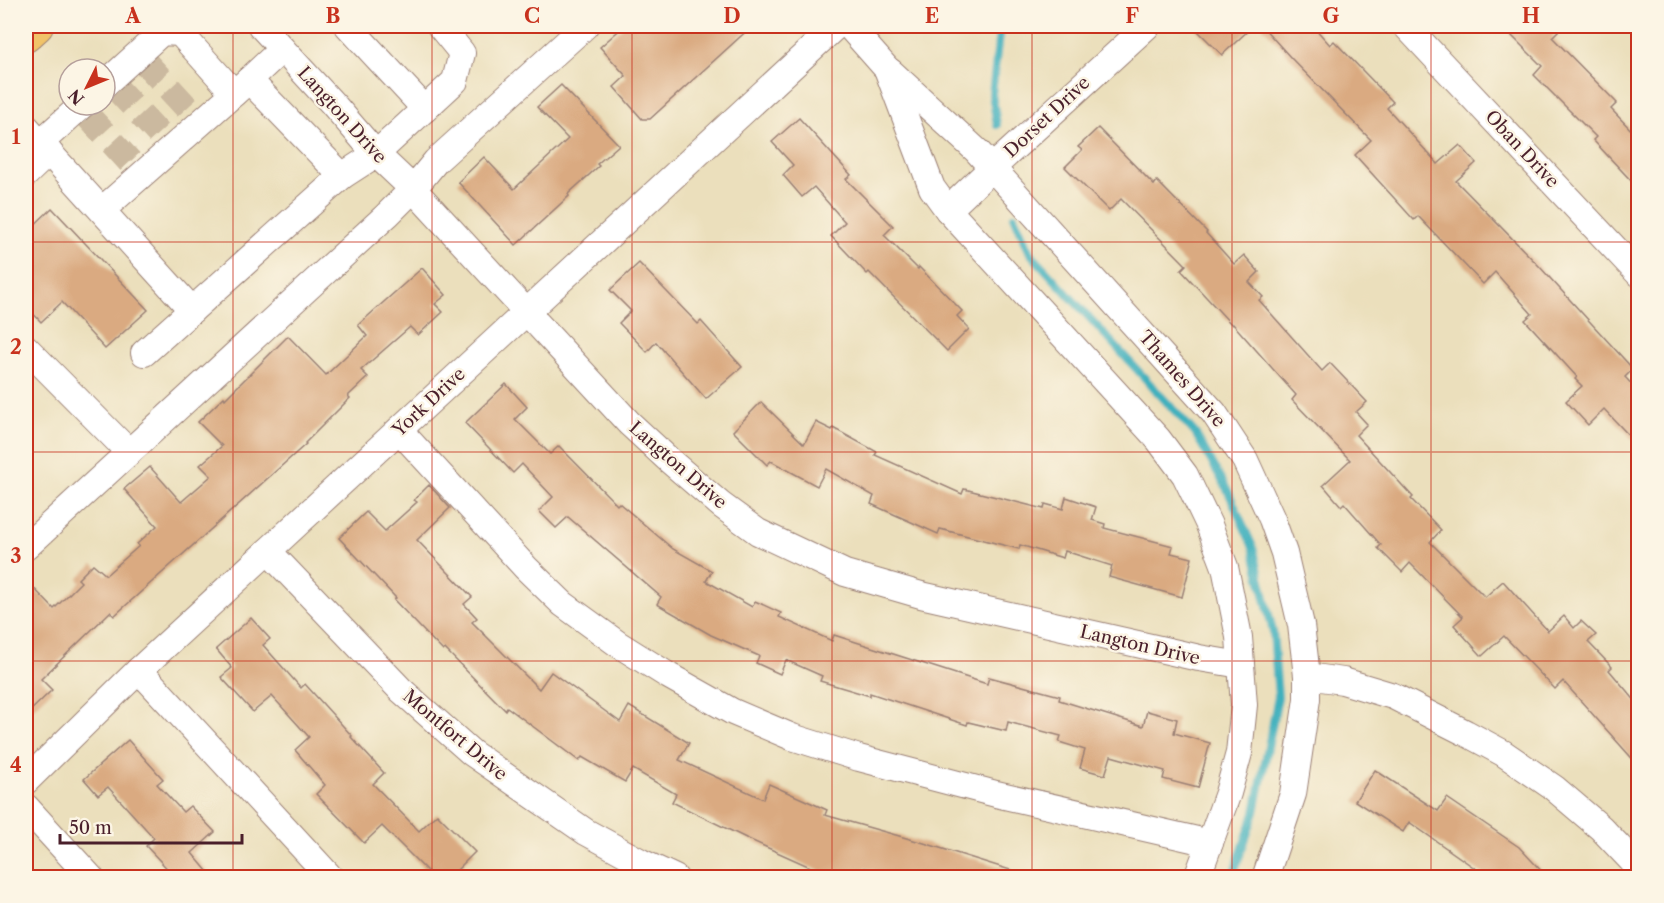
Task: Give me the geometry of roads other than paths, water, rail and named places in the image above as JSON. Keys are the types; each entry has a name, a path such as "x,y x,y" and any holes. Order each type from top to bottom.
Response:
{"main road":[{"path":"26,36 37,26"}],"street":[{"name":"Langton Drive","path":"261,26 376,154 413,189 629,423 721,505 759,532 845,573 921,595 1199,658 1241,665"},
{"path":"348,26 425,109"},
{"path":"144,353 342,177 376,154 455,81 462,53 440,26"},
{"path":"26,547 379,223 413,189 436,161 585,26"},
{"name":"York Drive","path":"26,781 139,670 836,26"},
{"name":"Thames Drive","path":"849,26 887,69 977,151 1214,413 1245,460 1272,519 1284,553 1301,625 1307,676 1307,699 1293,794 1265,878"},
{"name":"Dorset Drive","path":"948,210 1147,26"},
{"name":"Oban Drive","path":"1406,26 1638,273"},
{"path":"117,76 140,57 162,32 180,33 342,177"},
{"path":"102,210 137,169 195,116 241,87 282,49"},
{"name":"Thames Drive","path":"887,69 932,188 948,210 1158,439 1185,475 1209,525 1225,567 1239,637 1244,705 1239,753 1228,793 1197,878"},
{"path":"26,174 38,141 71,117"},
{"path":"38,141 192,310"},
{"path":"26,348 129,452"},
{"path":"399,430 518,559 563,604 618,644 733,712 792,737 859,759 996,794 1210,843"},
{"name":"Montfort Drive","path":"268,551 394,683 472,753 585,832 675,878"},
{"path":"139,670 331,878"},
{"path":"1307,676 1343,681 1393,696 1503,753 1554,788 1601,828 1638,867"},
{"path":"26,807 91,878"}],"waterway":[{"path":"997,125 992,94 1000,26"},
{"path":"1014,216 1030,253 1195,433 1227,489 1253,547 1273,632 1278,697 1255,812 1232,878"}],"tunnel":[{"path":"143,60 190,111"},
{"path":"117,89 161,136"},
{"path":"89,117 132,164"}]}
